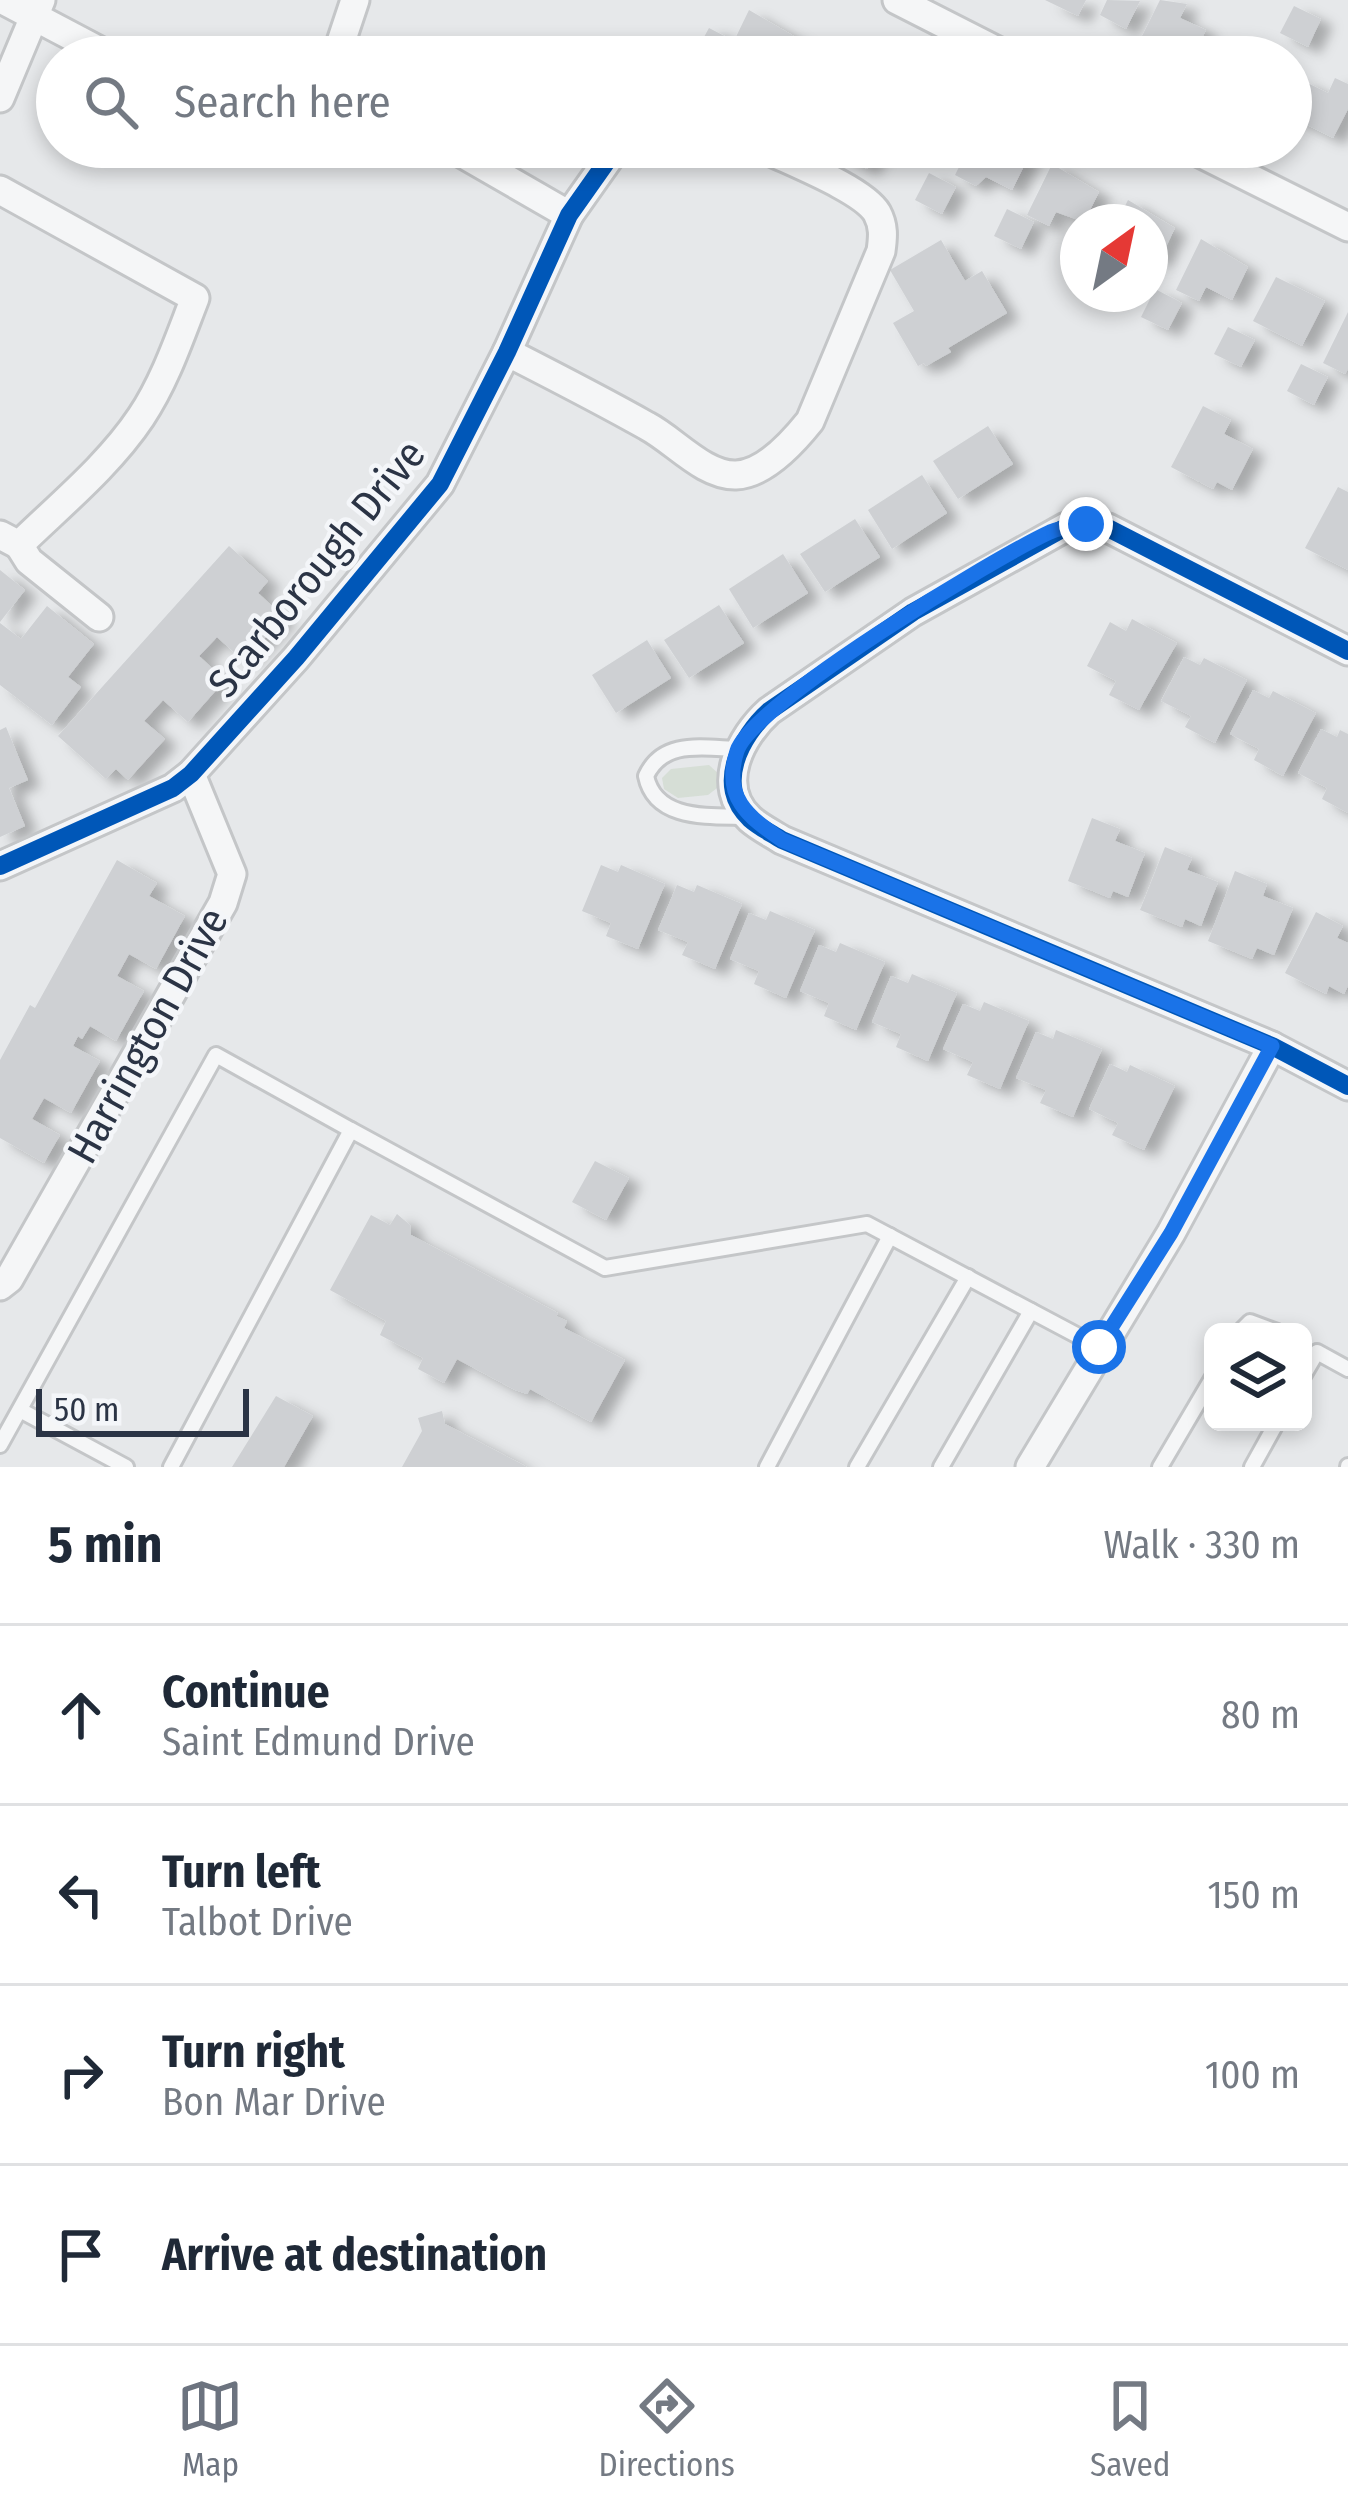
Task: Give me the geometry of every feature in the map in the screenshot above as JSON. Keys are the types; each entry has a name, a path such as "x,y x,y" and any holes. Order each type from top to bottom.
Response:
{"street":[{"path":"3,0 37,9 79,36"},
{"path":"343,36 355,0"},
{"path":"896,0 930,8 975,36"},
{"path":"0,98 37,9"},
{"path":"487,168 569,215"},
{"name":"Scarborough Drive","path":"0,866 145,802 191,774 296,658 440,484 569,215 602,168"},
{"path":"507,352 653,429 707,466 737,475 762,465 810,421 881,250 883,229 876,210 802,168"},
{"path":"1230,168 1348,227"},
{"path":"0,190 195,298 160,386 139,421 107,458 10,540 99,617"},
{"path":"1348,651 1136,541 1086,524 1048,533 913,612 770,711 738,749 734,772 737,799 747,817 782,840 1272,1046 1348,1086"},
{"name":"Harrington Drive","path":"0,1286 9,1279 223,903 232,874 191,774"},
{"path":"1030,1467 1171,1233 1272,1046"}],"lane":[{"path":"738,749 663,752 646,776 655,799 667,808 747,817"},
{"path":"0,1445 216,1054 605,1268 867,1223 1099,1347"},
{"path":"171,1467 351,1130"},
{"path":"767,1467 890,1236"},
{"path":"856,1467 968,1277"},
{"path":"941,1467 1031,1311"},
{"path":"1312,1350 1348,1370"},
{"path":"1160,1467 1204,1392"},
{"path":"20,1410 126,1467"},
{"path":"1252,1467 1272,1431"}],"shaded area":[{"path":"709,765 721,776 721,785 708,795 678,798 664,789 662,778 671,769"}],"building":[{"path":"1045,0 1086,0 1078,16"},
{"path":"1107,0 1140,1 1126,29 1100,15"},
{"path":"1160,0 1187,4 1180,18 1206,30 1203,36 1142,36"},
{"path":"1294,6 1321,19 1312,38 1280,33"},
{"path":"749,10 794,36 736,36"},
{"path":"1335,78 1348,84 1348,109 1333,138 1312,128 1312,85 1328,93"},
{"path":"958,168 1023,168 1012,190 986,177 976,186 955,175"},
{"path":"1050,168 1059,168 1099,192 1093,204 1060,204 1060,213 1056,212 1049,226 1027,215"},
{"path":"929,173 956,187 942,214 915,200"},
{"path":"1007,209 1034,222 1021,249 994,236"},
{"path":"1201,239 1248,267 1232,300 1206,287 1199,301 1176,290"},
{"path":"941,240 965,281 982,271 1007,313 948,348 951,352 918,366 893,323 914,311 890,270"},
{"path":"1276,277 1325,301 1302,346 1253,321"},
{"path":"1168,296 1182,303 1168,330 1141,317 1144,312 1168,312"},
{"path":"1348,312 1348,369 1345,374 1323,363"},
{"path":"1228,327 1255,340 1241,367 1214,354"},
{"path":"1301,364 1328,377 1314,405 1287,391"},
{"path":"1203,406 1231,420 1224,434 1253,449 1232,490 1217,482 1213,489 1171,467"},
{"path":"988,426 1013,464 958,499 933,461"},
{"path":"922,475 947,513 892,549 868,510"},
{"path":"1338,487 1348,492 1348,570 1305,548"},
{"path":"855,519 880,557 825,592 800,554"},
{"path":"229,546 268,581 258,593 284,617 244,661 217,637 199,656 225,680 188,722 163,700 144,721 165,739 128,780 116,769 106,779 58,736"},
{"path":"783,554 808,593 753,628 729,589"},
{"path":"0,570 25,590 0,622"},
{"path":"719,605 744,643 689,678 664,640"},
{"path":"47,606 94,644 68,677 81,687 52,725 0,685 0,623 21,639"},
{"path":"1132,619 1177,643 1139,710 1109,695 1116,681 1087,666 1110,622 1126,631"},
{"path":"647,640 671,678 616,713 592,675"},
{"path":"1184,657 1200,665 1204,658 1247,680 1215,743 1185,727 1191,716 1161,701"},
{"path":"1253,690 1269,698 1273,691 1316,713 1283,776 1254,760 1259,749 1230,734"},
{"path":"6,727 28,780 9,788 25,826 0,837 0,730"},
{"path":"1321,729 1337,737 1340,730 1348,734 1348,813 1322,799 1327,788 1298,773"},
{"path":"1092,818 1120,829 1115,841 1145,853 1128,897 1113,891 1110,898 1068,881"},
{"path":"1165,847 1192,858 1187,870 1218,882 1201,926 1185,919 1182,927 1140,910"},
{"path":"117,860 157,883 149,896 185,916 156,969 129,954 117,976 144,991 116,1041 90,1026 82,1039 78,1036 73,1046 100,1061 71,1113 44,1098 32,1119 60,1135 44,1163 0,1138 0,1060 30,1005 35,1008"},
{"path":"601,865 618,872 621,865 665,884 638,949 606,936 611,923 582,911"},
{"path":"1235,871 1267,884 1263,896 1293,908 1274,955 1257,948 1252,959 1208,941"},
{"path":"677,885 694,892 697,885 742,904 715,969 682,955 688,942 658,930"},
{"path":"770,911 815,930 786,998 754,984 759,971 730,959 749,913 766,920"},
{"path":"1316,912 1343,926 1337,938 1348,943 1344,994 1329,986 1326,994 1285,973"},
{"path":"840,943 885,962 856,1030 824,1016 829,1003 800,991 819,945 836,952"},
{"path":"912,974 957,993 928,1061 896,1047 901,1034 872,1022 891,976 908,983"},
{"path":"984,1002 1029,1021 1000,1089 967,1075 973,1062 943,1049 963,1004 980,1011"},
{"path":"1056,1030 1102,1049 1073,1117 1040,1103 1046,1090 1016,1078 1036,1032 1053,1039"},
{"path":"1110,1064 1127,1072 1130,1065 1175,1086 1144,1150 1112,1135 1118,1123 1089,1109"},
{"path":"595,1161 629,1178 606,1220 572,1202"},
{"path":"397,1214 410,1225 411,1235 558,1313 567,1321 564,1328 625,1360 591,1422 530,1389 527,1394 515,1390 457,1359 444,1383 418,1369 423,1358 380,1335 386,1321 330,1290 371,1215 390,1225"},
{"path":"276,1396 313,1416 284,1467 232,1467"},
{"path":"442,1411 445,1424 527,1467 402,1467 422,1431 418,1418"}],"cycle path":[{"path":"0,866 173,788 296,658 440,484 569,215 602,168"},
{"path":"1348,651 1108,528 1066,527 913,612 769,711 741,747 733,777 739,806 782,840 1272,1046 1348,1086"}],"route":[{"path":"1086,524 1048,533 824,671 751,728 738,749 734,772 737,799 747,817 782,840 1272,1046 1171,1233 1099,1347"}]}
